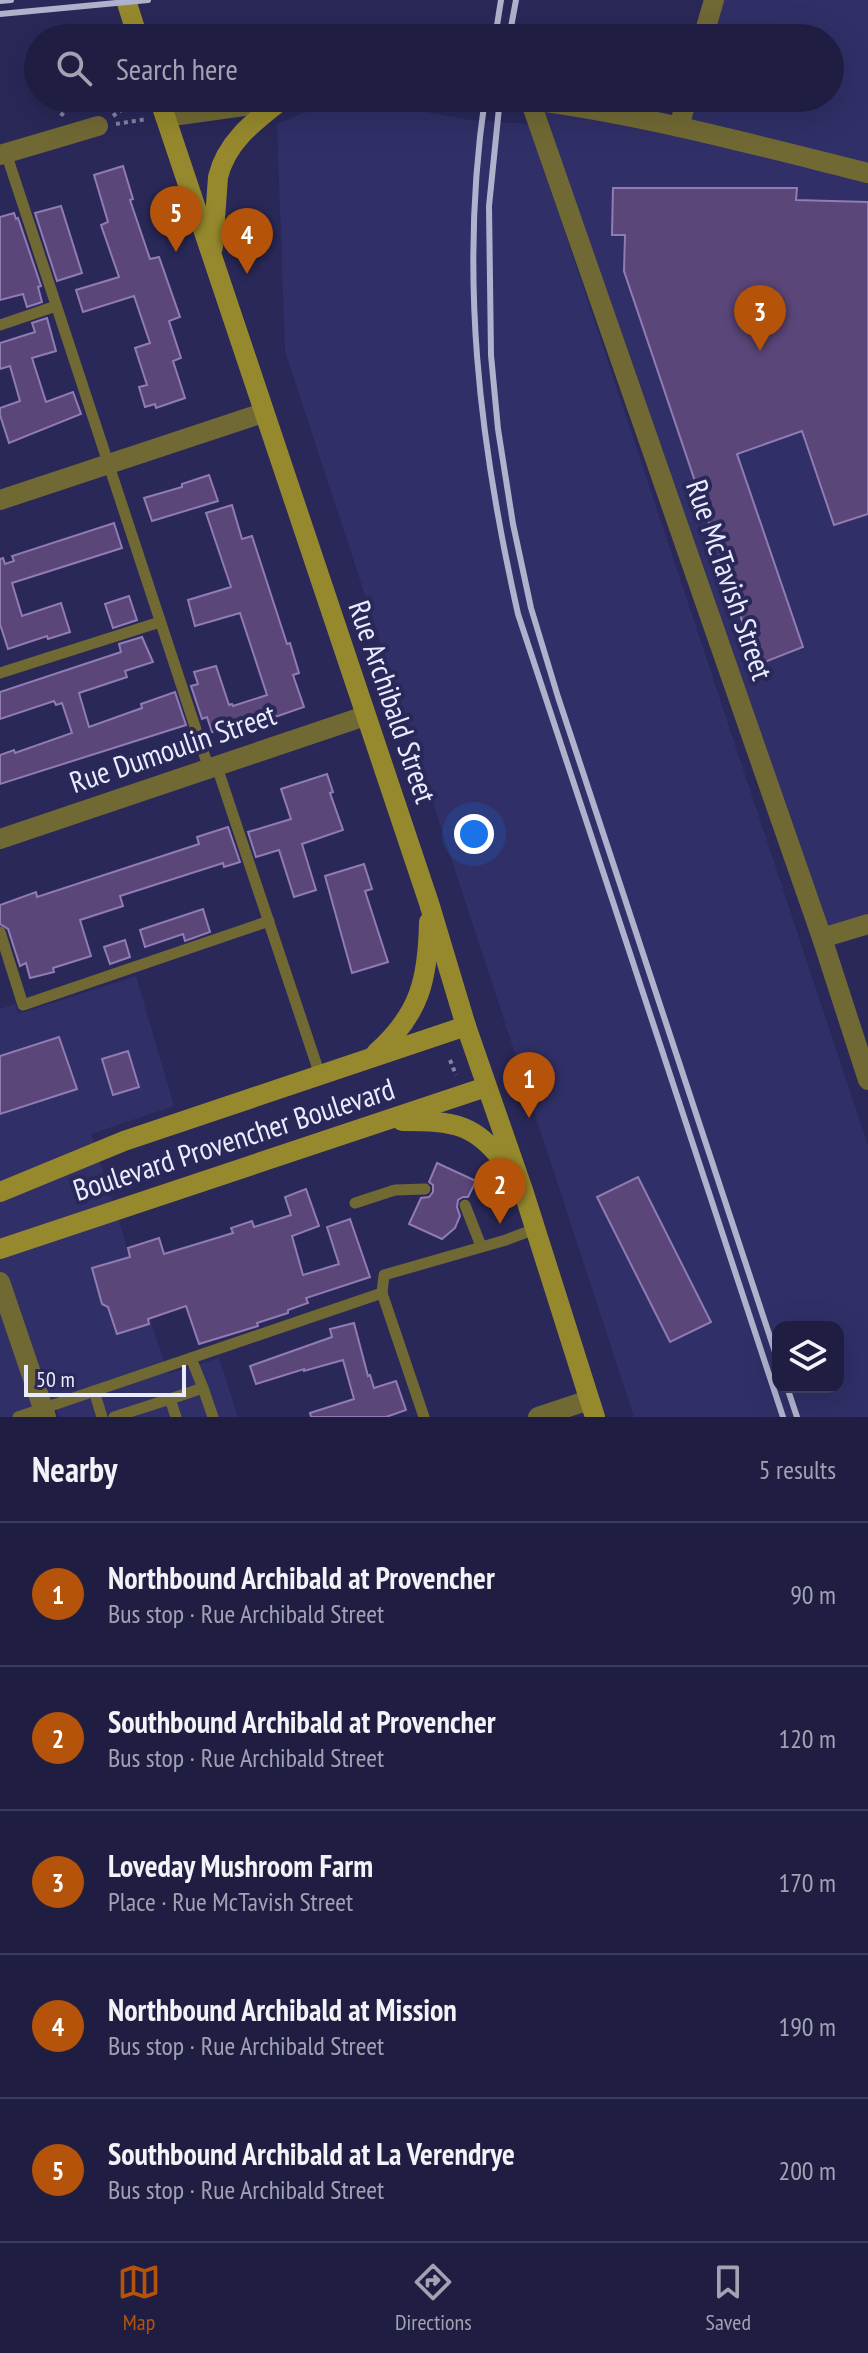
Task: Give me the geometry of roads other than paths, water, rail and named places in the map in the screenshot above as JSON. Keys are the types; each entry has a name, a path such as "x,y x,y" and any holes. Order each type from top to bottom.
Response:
{"main road":[{"path":"126,0 134,24"},
{"name":"Rue Archibald Street","path":"164,112 429,903 466,1026 523,1190 592,1408"},
{"path":"212,259 220,167 244,131 267,112"},
{"path":"370,1059 399,1030 420,993 428,955 429,903"},
{"name":"Boulevard Provencher Boulevard","path":"0,1192 124,1141 466,1026"},
{"name":"Boulevard Provencher Boulevard","path":"0,1249 486,1087"},
{"path":"386,1121 454,1124 475,1132 494,1148 523,1190"}],"street":[{"path":"707,24 714,0"},
{"name":"Rue McTavish Street","path":"527,112 822,938 868,1080"},
{"path":"595,112 679,127 868,173"},
{"path":"679,127 683,112"},
{"path":"3,154 98,126"},
{"path":"0,500 263,413"},
{"name":"Rue Dumoulin Street","path":"0,839 365,716"},
{"path":"822,938 868,924"},
{"path":"0,1282 45,1413"},
{"path":"538,1417 592,1408"}],"lane":[{"path":"3,154 160,622 269,921 320,1075"},
{"path":"0,325 56,306"},
{"path":"0,673 160,622"},
{"path":"0,932 23,1005 269,921"},
{"path":"355,1203 395,1190 425,1189"},
{"path":"465,1205 481,1246"},
{"path":"424,1417 382,1293 384,1275 535,1229"},
{"path":"18,1417 45,1413 94,1391 382,1293"},
{"path":"191,1358 213,1417"},
{"path":"114,1417 203,1388"},
{"path":"94,1391 102,1417"},
{"path":"170,1399 176,1417"}],"railway":[{"path":"0,1 11,0"},
{"path":"0,14 148,0"},
{"path":"497,24 501,0"},
{"path":"512,24 516,0"},
{"path":"483,112 474,229 477,357 493,485 518,614 783,1417"},
{"path":"499,112 489,206 491,355 498,429 513,524 531,608 772,1343"},
{"path":"789,1393 797,1417"}],"place":[{"name":"Southbound Archibald at La Verendrye","path":"176,252"},
{"name":"Northbound Archibald at Mission","path":"247,274"},
{"name":"Loveday Mushroom Farm","path":"760,351"},
{"name":"Northbound Archibald at Provencher","path":"529,1118"},
{"name":"Southbound Archibald at Provencher","path":"500,1224"}]}
